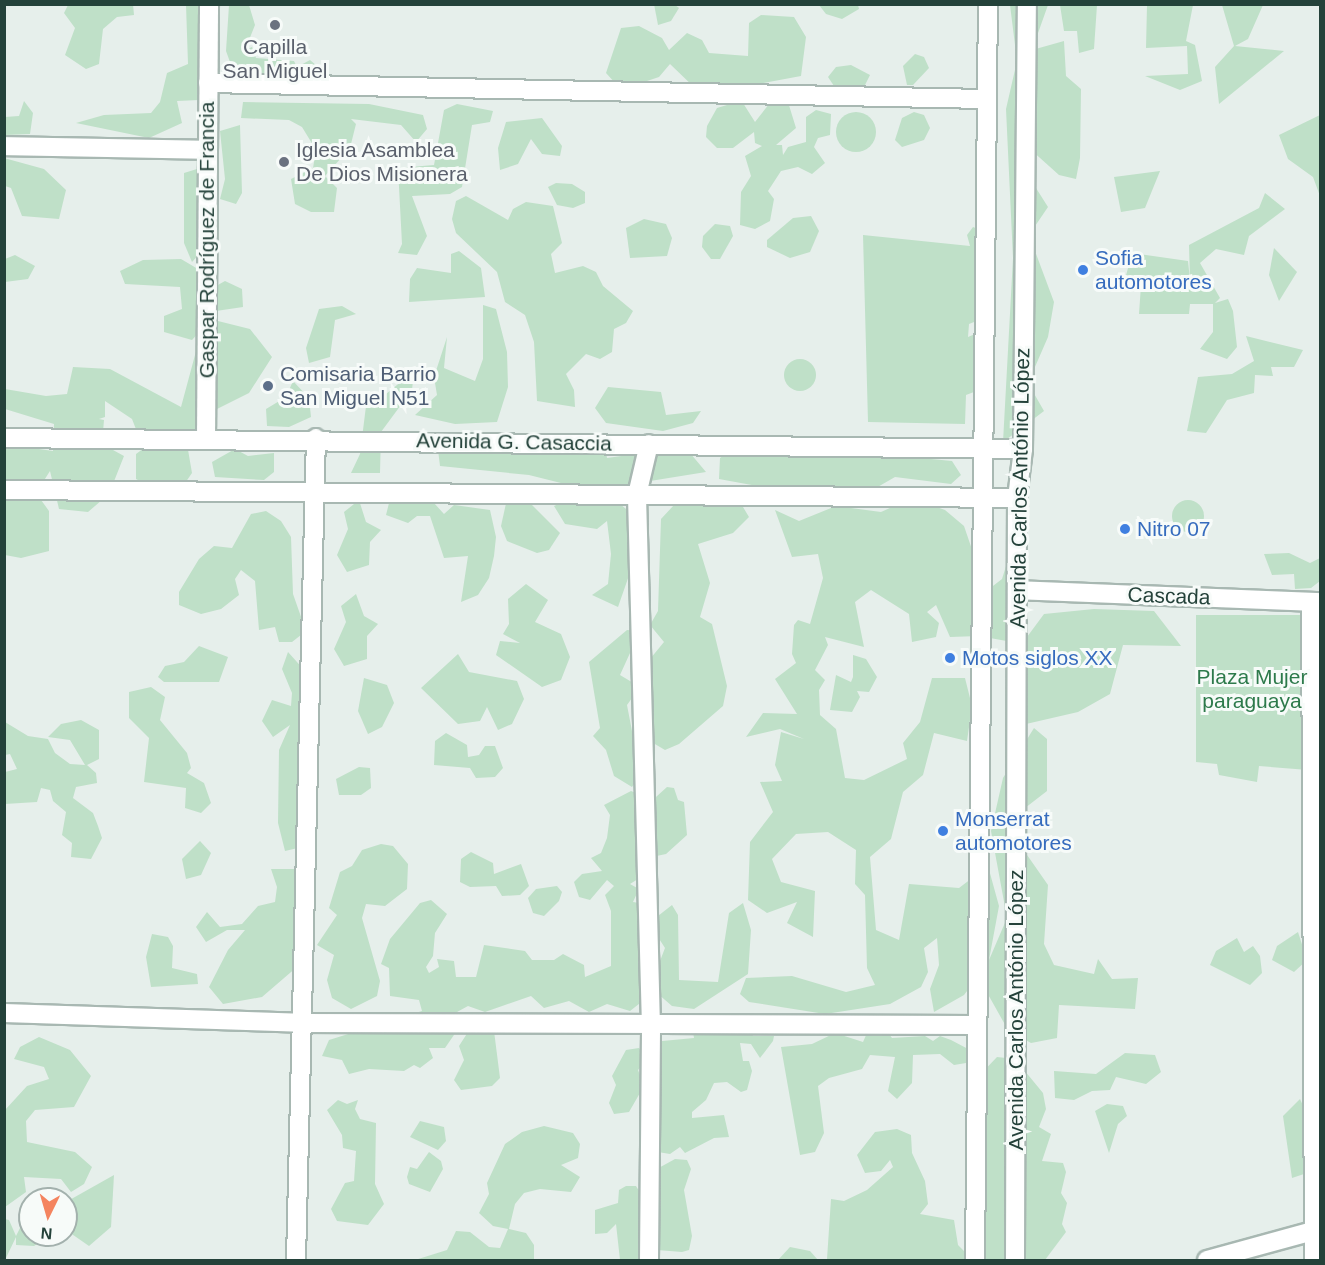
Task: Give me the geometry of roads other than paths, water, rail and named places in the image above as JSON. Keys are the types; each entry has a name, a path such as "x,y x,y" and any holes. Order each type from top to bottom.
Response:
{"street":[{"name":"Gaspar Rodríguez de Francia","path":"206,440 209,4"},
{"name":"Avenida Carlos António López","path":"975,1260 980,498 988,4"},
{"name":"Avenida Carlos António López","path":"1015,1260 1017,498 1023,449 1027,4"},
{"path":"208,83 987,99"},
{"path":"4,146 208,150"},
{"name":"Avenida G. Casaccia","path":"4,438 206,440 316,438 1023,449"},
{"path":"296,1260 316,438"},
{"path":"648,1260 651,1027 637,495 649,444"},
{"path":"4,490 1017,498"},
{"name":"Cascada","path":"1017,590 1316,602"},
{"path":"1314,1260 1316,1231 1316,602"},
{"path":"4,1013 300,1023 651,1027 976,1025"},
{"path":"1207,1260 1316,1231"}],"place":[{"name":"Capilla San Miguel","path":"275,25"},
{"name":"Iglesia Asamblea De Dios Misionera","path":"284,162"},
{"name":"Sofia automotores","path":"1083,270"},
{"name":"Comisaria Barrio San Miguel N51","path":"268,386"},
{"name":"Nitro 07","path":"1125,529"},
{"name":"Motos siglos XX","path":"950,658"},
{"name":"Monserrat automotores","path":"943,831"}],"park label":[{"name":"Plaza Mujer paraguaya","path":"1252,689"}]}
